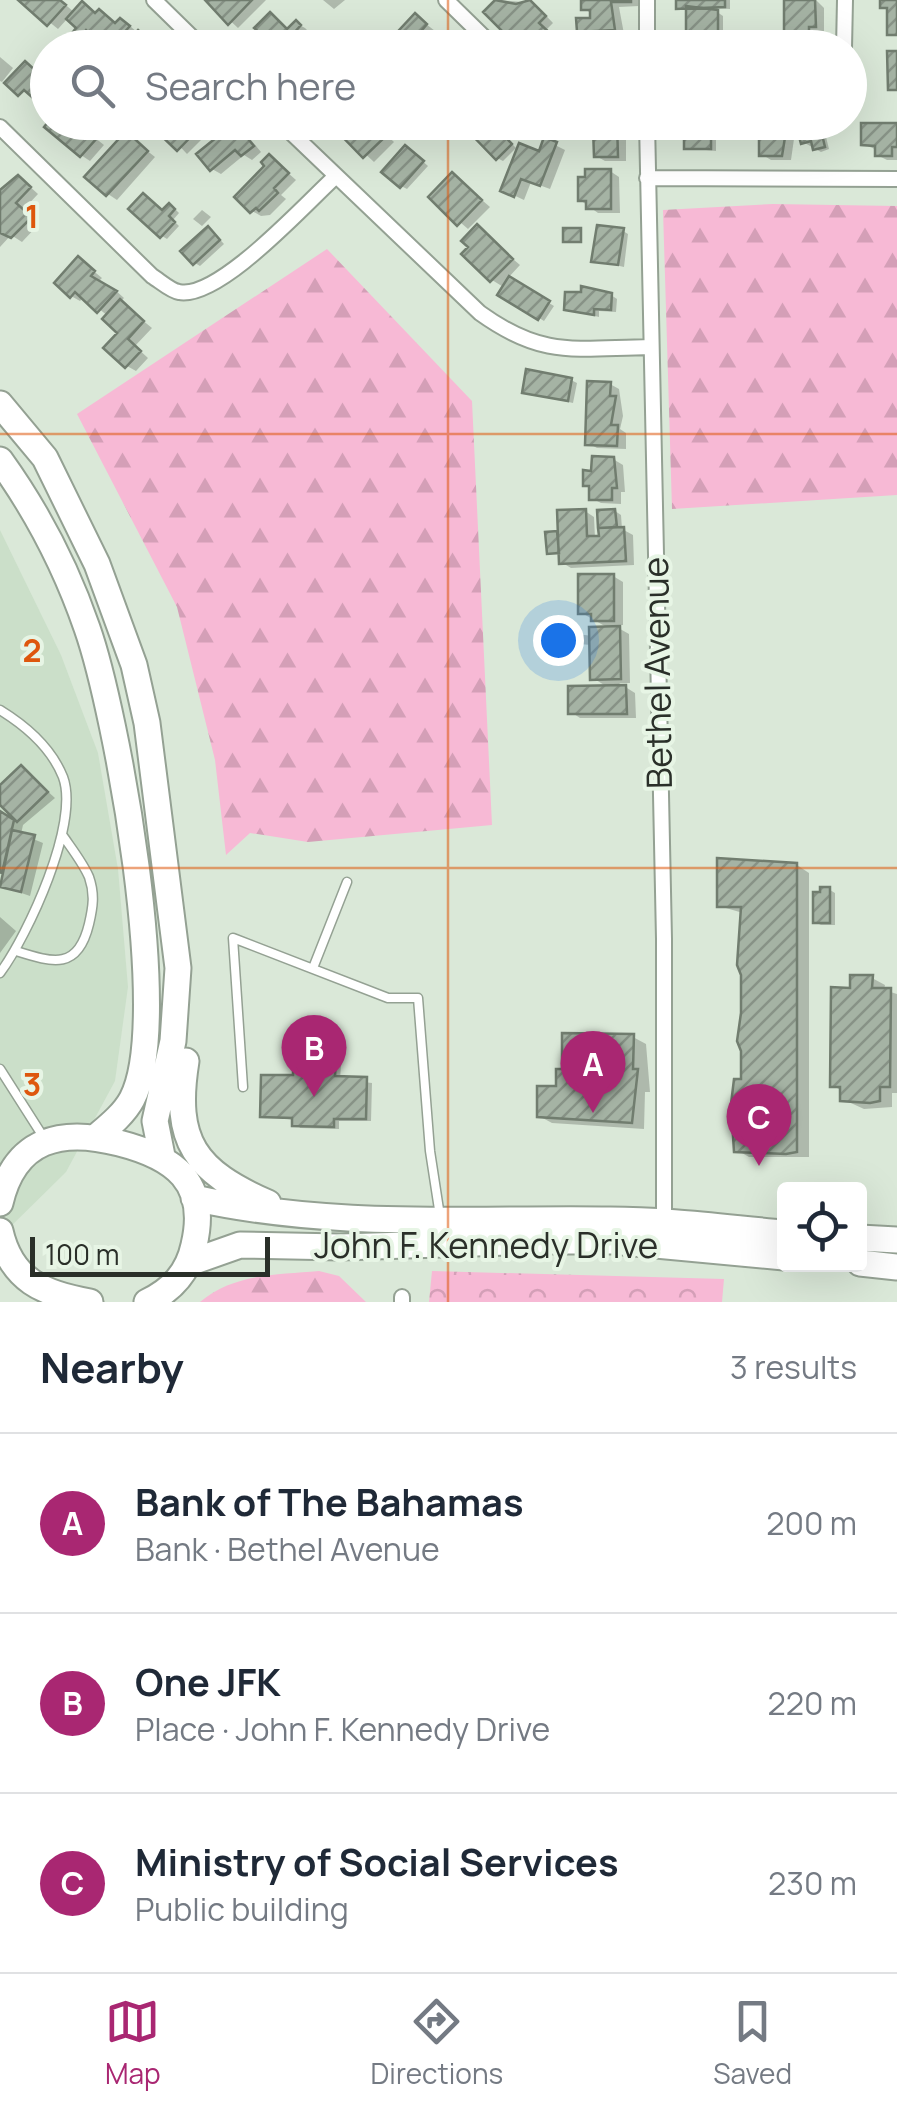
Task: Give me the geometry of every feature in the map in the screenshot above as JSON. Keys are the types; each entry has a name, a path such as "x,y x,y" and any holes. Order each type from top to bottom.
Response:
{"highway":[{"path":"0,404 44,458 97,564 134,665 155,766 178,968 174,1041 156,1121 162,1156"},
{"path":"0,460 37,520 88,630 112,723 129,827 144,952 146,1041 132,1099 96,1137"},
{"path":"178,968 188,1000 188,1046 180,1099 185,1134 218,1180 294,1214"},
{"path":"0,1203 22,1156 67,1136 96,1137 162,1156 182,1173 194,1198 197,1230 190,1263 176,1283 147,1302"},
{"name":"John F. Kennedy Drive","path":"194,1198 294,1214 664,1223 777,1232"},
{"path":"0,1231 7,1257 26,1281 52,1294 84,1301"},
{"path":"867,1238 897,1240"},
{"name":"John F. Kennedy Drive","path":"190,1263 240,1245 340,1248 543,1241 613,1241 777,1256"},
{"path":"867,1264 897,1267"}],"street":[{"path":"154,0 185,30"},
{"path":"446,0 477,30"},
{"path":"647,0 647,30"},
{"path":"844,30 845,0"},
{"path":"0,127 152,276 179,292 199,290 229,274 336,176"},
{"path":"299,140 480,314 511,335 530,344 558,348 650,347"},
{"name":"Bethel Avenue","path":"647,140 664,939 664,1223"},
{"path":"647,178 897,179"}],"lane":[{"path":"0,710 32,730 64,778 63,836 16,952 0,973"},
{"path":"16,952 50,962 72,957 84,946 95,902 88,875 63,836"},
{"path":"313,968 347,882"},
{"path":"243,1087 233,938 388,998 418,998 430,1151 441,1220"},
{"path":"0,1069 47,1142"}],"shaded area":[{"path":"0,530 61,655 98,753 118,869 128,987 115,1081 66,1172 0,1237"}],"green space":[{"path":"773,204 897,206 897,495 672,509 663,210"},
{"path":"327,249 472,401 492,825 308,842 250,833 226,855 215,760 177,607 77,414"},
{"path":"319,1271 339,1276 366,1302 200,1302 227,1285 242,1281"},
{"path":"432,1271 724,1279 722,1302 429,1302"}],"building":[{"path":"18,0 60,0 66,5 47,26"},
{"path":"205,0 252,0 228,25"},
{"path":"495,0 516,4 530,0 546,16 539,23 547,30 501,30 483,12"},
{"path":"581,0 631,0 611,2 615,30 577,30 576,18 590,18 590,10 581,10"},
{"path":"676,0 725,0 725,7 676,9"},
{"path":"784,0 815,0 816,27 784,30"},
{"path":"880,0 897,0 897,35 887,35 887,8 880,8"},
{"path":"82,1 95,13 99,9 115,23 120,18 130,26 126,30 74,30 66,19"},
{"path":"686,6 718,10 718,30 686,30"},
{"path":"270,12 287,29 296,20 301,25 297,30 254,28"},
{"path":"415,13 427,24 422,30 399,30"},
{"path":"887,51 897,51 897,90 888,90"},
{"path":"25,61 30,66 30,95 24,90 18,96 4,83"},
{"path":"867,123 897,123 897,147 892,147 892,156 875,156 875,146 861,145 861,140 867,140"},
{"path":"60,140 95,140 80,157"},
{"path":"118,140 136,140 148,151 106,196 84,177"},
{"path":"166,140 188,140 177,151"},
{"path":"213,140 249,140 254,146 241,156 235,150 210,171 196,154"},
{"path":"346,140 382,140 363,158"},
{"path":"477,140 508,140 512,144 496,160"},
{"path":"543,140 557,142 540,186 521,179 514,197 500,191 519,143 539,151"},
{"path":"593,140 618,140 618,157 594,157"},
{"path":"684,140 711,140 711,149 684,149"},
{"path":"759,140 785,140 782,156 759,156"},
{"path":"800,140 823,140 825,147 813,150 811,141 801,144"},
{"path":"405,145 424,161 400,188 381,172"},
{"path":"269,154 289,173 274,188 278,193 259,211 256,208 250,213 234,197 264,166 261,162"},
{"path":"585,169 611,169 611,209 586,209 586,201 578,201 578,177 585,177"},
{"path":"452,172 482,200 457,226 428,197"},
{"path":"18,175 31,187 16,203 32,217 11,238 0,233 0,190"},
{"path":"143,193 162,210 169,203 175,209 169,216 175,222 160,238 128,209"},
{"path":"477,224 513,259 490,282 461,254 468,247 461,241"},
{"path":"597,225 624,228 618,265 591,262"},
{"path":"208,226 220,240 193,265 180,251"},
{"path":"563,228 581,228 581,242 563,242"},
{"path":"78,256 95,271 91,276 117,291 97,313 75,292 70,298 54,283"},
{"path":"509,276 550,301 538,320 497,295"},
{"path":"581,286 612,293 611,310 594,309 594,315 564,310 565,292 581,292"},
{"path":"120,299 144,321 128,339 141,351 125,368 103,348 117,333 102,319"},
{"path":"526,369 572,378 568,401 522,393"},
{"path":"587,381 611,382 610,396 616,396 611,425 618,425 617,446 585,445"},
{"path":"592,456 614,457 617,488 612,488 612,500 589,500 589,486 583,486 583,470 591,471"},
{"path":"586,509 587,536 599,536 598,528 624,527 626,561 559,564 557,510"},
{"path":"615,509 617,527 598,528 597,510"},
{"path":"557,531 559,553 547,554 545,532"},
{"path":"578,574 614,574 614,621 591,621 591,614 578,614"},
{"path":"620,626 621,679 590,680 589,627"},
{"path":"626,685 627,714 568,714 568,686"},
{"path":"21,765 48,792 17,822 0,805 0,785"},
{"path":"0,811 14,820 2,873 0,872"},
{"path":"12,830 35,835 21,892 0,887"},
{"path":"717,858 797,863 797,1152 734,1152 731,1104 734,1079 741,1079 737,1041 741,975 737,965 741,907 717,907"},
{"path":"820,887 830,887 830,923 813,923 813,892 820,892"},
{"path":"850,975 873,975 872,988 891,988 890,1087 880,1087 880,1101 870,1103 840,1101 840,1087 830,1087 831,987 850,988"},
{"path":"562,1033 634,1034 633,1069 638,1069 632,1123 537,1117 537,1086 556,1086 556,1069 562,1069"},
{"path":"293,1059 336,1060 335,1076 367,1077 366,1119 334,1119 334,1127 292,1126 292,1118 260,1117 261,1075 293,1075"}],"place":[{"name":"One JFK","path":"314,1097"},
{"name":"Bank of The Bahamas","path":"593,1113"},
{"name":"Ministry of Social Services","path":"759,1166"}]}
